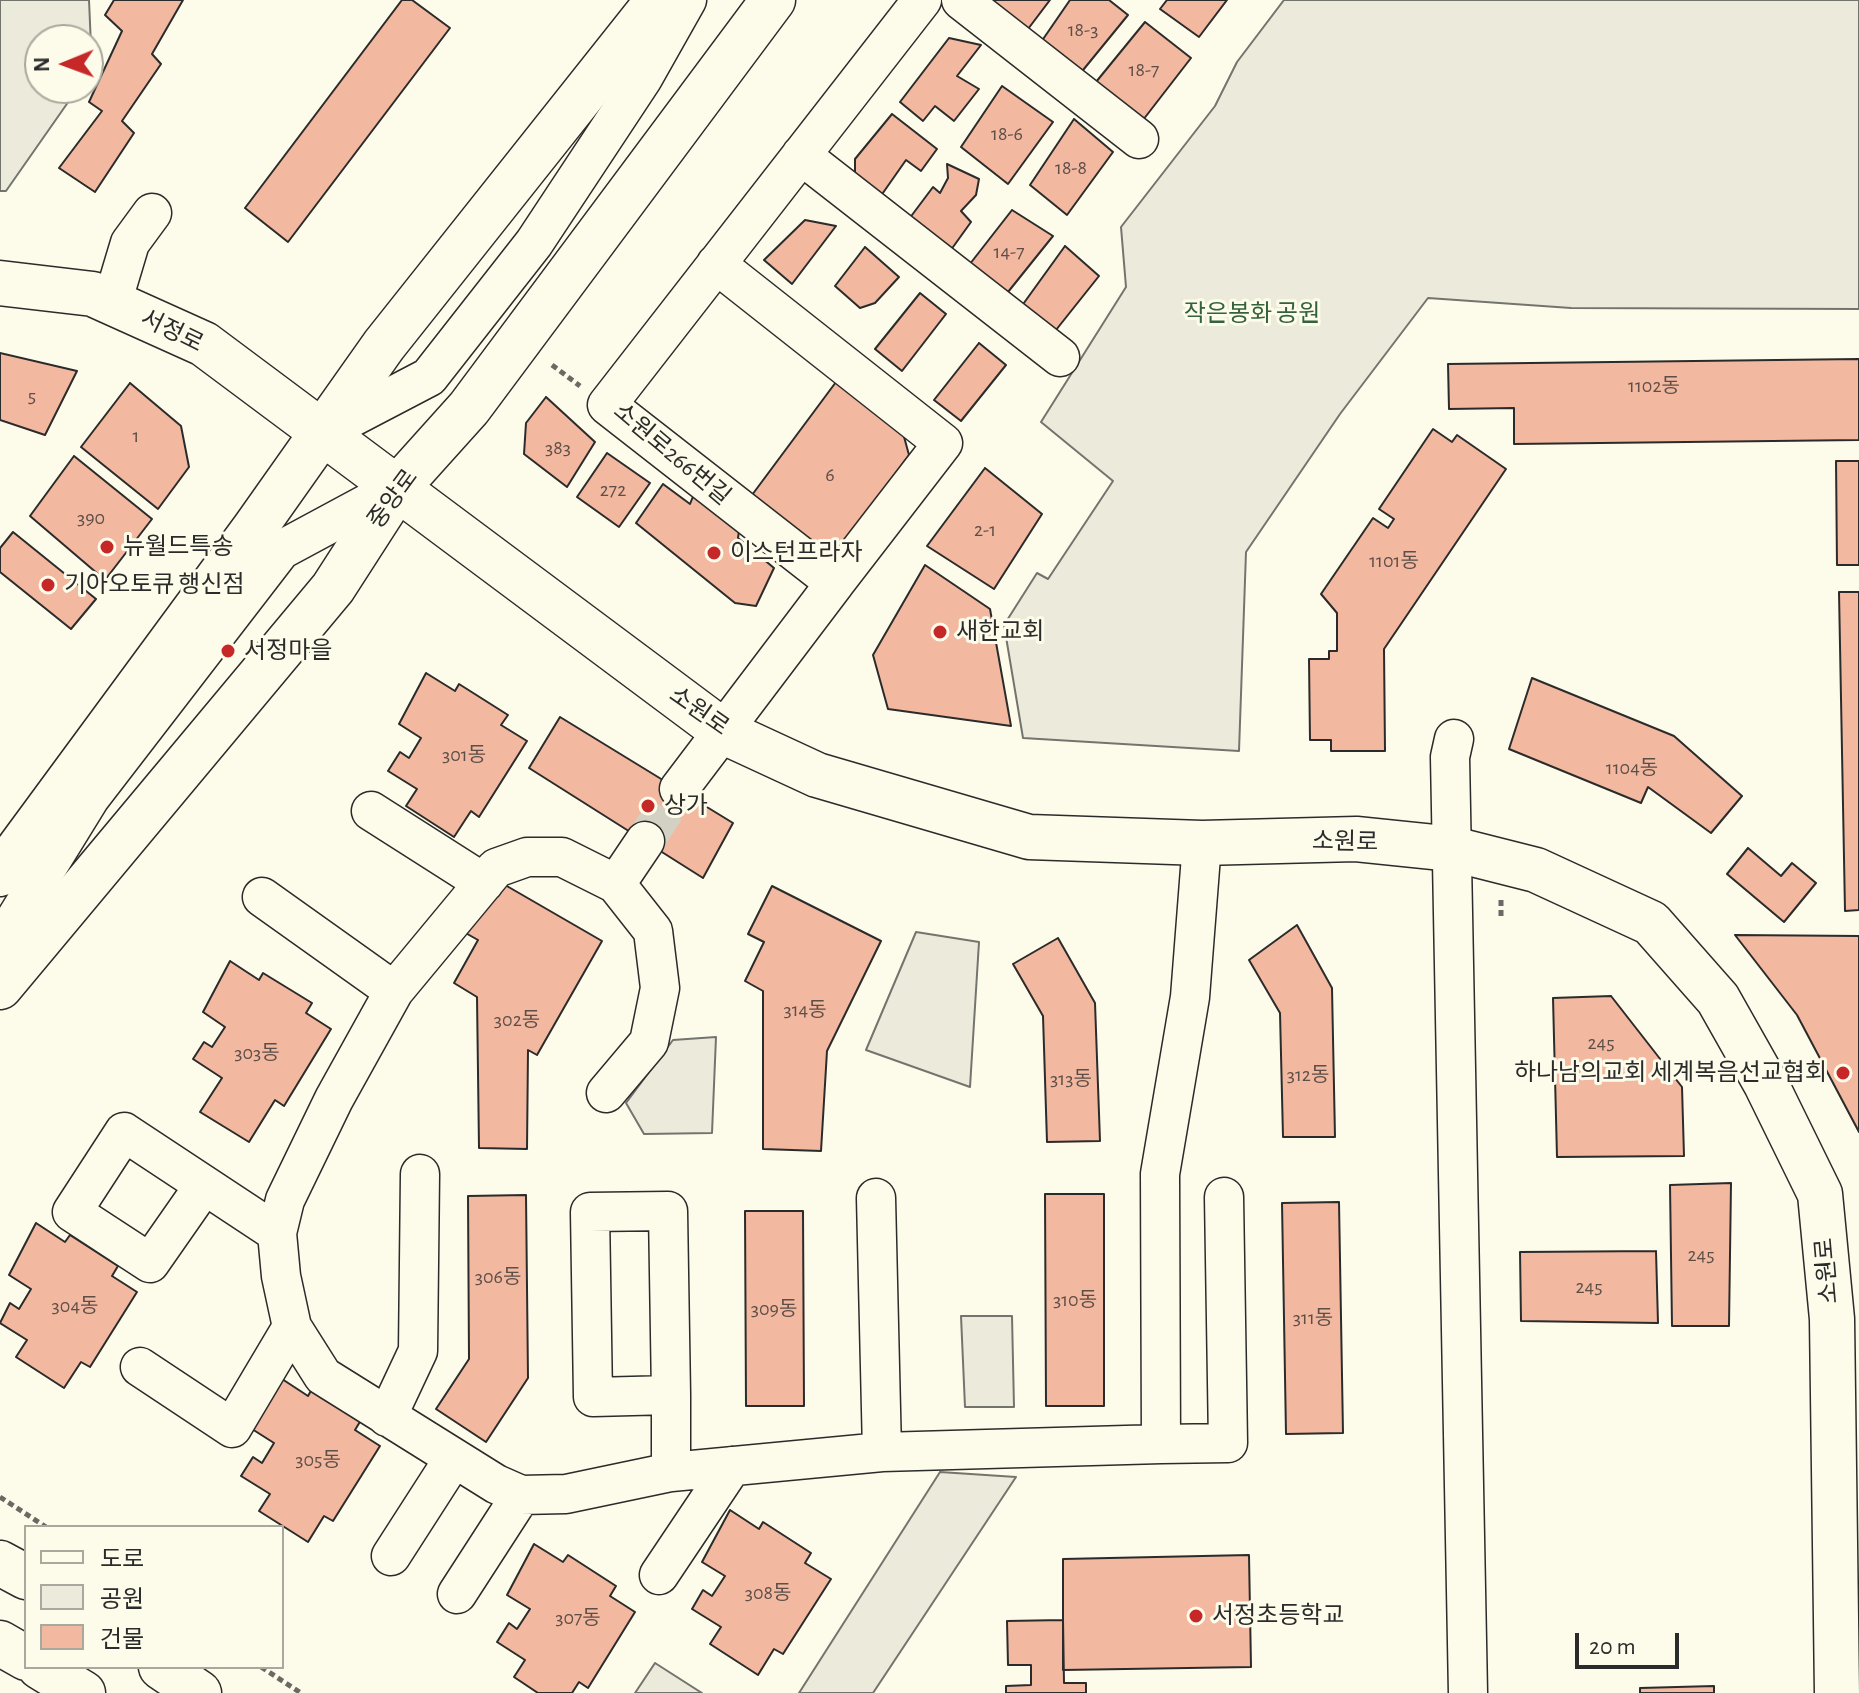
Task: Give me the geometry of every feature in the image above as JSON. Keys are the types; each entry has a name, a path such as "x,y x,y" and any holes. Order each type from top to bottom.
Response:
{"main road":[{"path":"0,874 384,345 658,0"},
{"name":"중앙로","path":"0,987 333,588 398,487 469,408 773,0"},
{"name":"서정로","path":"0,283 93,294 204,344 277,397 320,434"},
{"name":"소원로","path":"320,434 398,487 724,732 817,775 1029,837 1202,843 1356,839 1453,849 1536,870 1651,923 1718,999 1766,1084 1820,1194 1832,1319 1837,1693"},
{"path":"0,1643 24,1657"},
{"path":"43,1669 83,1693"},
{"path":"164,1669 199,1693"}],"street":[{"path":"320,434 429,377 534,243 643,78 687,0"},
{"name":"소원로266번길","path":"835,583 607,405 922,0"},
{"path":"961,0 1139,139"},
{"path":"801,155 1060,357"},
{"path":"112,303 130,243 152,213"},
{"path":"679,789 943,443 716,264"},
{"path":"0,944 90,798 281,550 398,487"},
{"path":"1454,739 1450,757 1468,1693"},
{"path":"371,811 484,883"},
{"path":"616,884 645,841"},
{"path":"1161,1444 1160,1174 1190,997 1202,843"},
{"path":"606,1093 649,1042 660,988 653,931 616,884 562,857 527,857 496,868 394,991 305,1155 285,1200 277,1233 281,1276 292,1327 323,1376 454,1458 521,1495 566,1494 671,1472 882,1452 1228,1443 1224,1197"},
{"path":"262,897 394,991"},
{"path":"387,1417 418,1351 420,1174"},
{"path":"203,1187 277,1233"},
{"path":"876,1198 882,1452"},
{"path":"671,1395 593,1397 590,1212 668,1211 671,1395 671,1472"},
{"path":"140,1367 232,1428 292,1327"},
{"path":"391,1556 454,1458"},
{"path":"659,1575 732,1466"},
{"path":"457,1594 521,1495"}],"path":[{"path":"0,1497 43,1525"},
{"path":"264,1669 301,1693"}],"green space":[{"path":"0,0 89,0 90,24 24,24 24,104 67,104 6,191 0,191"},
{"name":"작은봉화 공원","path":"1284,0 1859,0 1859,309 1571,308 1428,298 1340,414 1246,552 1239,751 1023,738 1004,625 1037,573 1048,579 1113,481 1041,422 1126,287 1121,227 1215,106 1237,62"},
{"path":"916,932 979,942 970,1087 866,1050"},
{"path":"716,1037 712,1133 644,1134 626,1103 673,1040"},
{"path":"961,1316 1012,1316 1014,1407 965,1407"},
{"path":"940,1472 1016,1477 873,1693 799,1693"},
{"path":"655,1663 702,1693 635,1693"}],"building":[{"path":"114,0 183,0 152,54 161,64 122,121 134,133 95,192 59,168 102,111 92,104 104,104 104,70 122,31 105,15"},
{"path":"402,0 412,0 450,28 288,242 245,208"},
{"path":"989,0 1050,0 1025,33"},
{"path":"1070,0 1109,0 1128,15 1079,75 1039,45"},
{"path":"1167,0 1227,0 1199,37 1160,9"},
{"path":"1145,22 1191,58 1143,120 1096,82"},
{"path":"949,38 981,45 957,76 979,89 954,121 935,106 923,121 900,102"},
{"path":"1002,86 1053,122 1008,184 961,147"},
{"path":"892,114 937,149 921,171 906,160 878,200 855,179 855,159"},
{"path":"1074,119 1113,152 1067,215 1030,185"},
{"path":"947,164 979,179 976,195 961,211 971,222 948,254 906,223 933,187 940,193 948,178"},
{"path":"1012,210 1053,236 1004,297 966,269"},
{"path":"805,220 836,226 792,284 764,260"},
{"path":"1065,246 1099,276 1052,335 1021,307"},
{"path":"865,247 899,277 875,303 860,308 835,286"},
{"path":"920,293 946,314 902,371 875,349"},
{"path":"979,343 1006,365 961,421 934,400"},
{"path":"0,353 77,371 45,435 0,420"},
{"path":"1859,359 1859,440 1514,444 1514,408 1449,409 1448,364"},
{"path":"836,382 903,433 909,455 841,547 811,542 752,495"},
{"path":"130,383 181,426 189,467 158,509 81,447"},
{"path":"546,397 595,442 567,487 524,454 526,423"},
{"path":"1433,429 1452,442 1457,435 1506,469 1384,649 1385,751 1331,751 1331,740 1310,740 1309,659 1329,659 1329,651 1337,651 1337,613 1321,594 1373,518 1388,528 1394,519 1379,509"},
{"path":"607,453 650,483 619,527 577,497"},
{"path":"74,456 152,519 105,580 30,516"},
{"path":"1836,461 1859,461 1859,565 1837,565"},
{"path":"985,468 1042,514 994,589 927,546"},
{"name":"이스턴프라자","path":"663,484 690,504 696,489 740,525 738,538 774,568 756,606 735,603 636,523"},
{"name":"기아오토큐 행신점","path":"13,532 96,599 71,629 0,572 0,548"},
{"name":"새한교회","path":"925,565 990,609 1011,726 888,709 873,655"},
{"path":"1839,592 1859,592 1859,910 1845,911"},
{"path":"426,673 455,691 459,684 508,715 501,725 527,741 479,817 471,811 454,837 406,806 417,789 388,771 400,752 409,758 421,738 399,724"},
{"path":"1532,678 1674,736 1742,796 1711,833 1648,787 1641,803 1509,749"},
{"name":"상가","path":"560,717 733,823 703,878 529,768"},
{"path":"1748,848 1781,876 1792,863 1816,883 1784,922 1727,874"},
{"path":"493,878 602,941 537,1055 528,1050 527,1149 479,1148 477,997 454,983 478,940 462,931"},
{"path":"772,886 881,941 827,1051 821,1151 763,1149 763,991 745,981 764,942 748,934"},
{"path":"1297,925 1332,988 1335,1137 1283,1137 1280,1013 1249,960"},
{"name":"하나남의교회 세계복음선교협회","path":"1735,935 1859,936 1859,1132 1797,1015"},
{"path":"1058,938 1095,1003 1100,1141 1047,1142 1043,1016 1013,964"},
{"path":"230,961 259,980 263,973 312,1003 306,1013 331,1029 284,1106 275,1100 249,1142 200,1112 222,1078 193,1059 204,1042 212,1047 225,1027 203,1012"},
{"path":"1611,996 1682,1087 1684,1156 1557,1157 1553,998"},
{"path":"1731,1183 1729,1326 1672,1326 1670,1185"},
{"path":"1045,1194 1104,1194 1104,1406 1046,1406"},
{"path":"526,1195 528,1378 486,1442 436,1409 469,1359 468,1196"},
{"path":"1339,1202 1343,1433 1286,1434 1282,1203"},
{"path":"745,1211 803,1211 804,1406 746,1406"},
{"path":"36,1223 65,1242 70,1235 118,1266 112,1276 137,1292 90,1367 81,1362 64,1388 16,1357 27,1340 0,1323 10,1303 19,1309 31,1289 9,1275"},
{"path":"1656,1251 1658,1323 1521,1321 1520,1252"},
{"path":"279,1377 308,1396 312,1389 361,1420 355,1430 380,1446 333,1521 324,1516 308,1542 259,1511 270,1494 241,1476 253,1457 262,1463 274,1443 252,1429"},
{"path":"730,1510 759,1529 763,1522 811,1553 805,1563 831,1579 783,1654 774,1649 758,1675 710,1644 721,1627 692,1609 703,1590 712,1596 725,1576 702,1562"},
{"path":"534,1544 563,1562 568,1555 616,1586 610,1596 635,1612 588,1688 579,1682 572,1693 538,1693 514,1677 525,1660 497,1642 509,1623 517,1629 530,1609 507,1595"},
{"path":"1249,1555 1251,1667 1063,1670 1063,1559"},
{"path":"1063,1620 1064,1683 1086,1683 1086,1693 1006,1693 1006,1686 1031,1685 1031,1665 1008,1665 1007,1621"},
{"path":"1714,1686 1714,1693 1640,1693 1640,1688"}],"tunnel":[{"path":"645,841 679,789"}],"place":[{"name":"뉴월드특송","path":"107,547"},
{"name":"이스턴프라자","path":"714,553"},
{"name":"기아오토큐 행신점","path":"48,585"},
{"name":"새한교회","path":"940,632"},
{"name":"서정마을","path":"228,651"},
{"name":"상가","path":"648,806"},
{"name":"하나남의교회 세계복음선교협회","path":"1843,1073"},
{"name":"서정초등학교","path":"1196,1616"}]}
